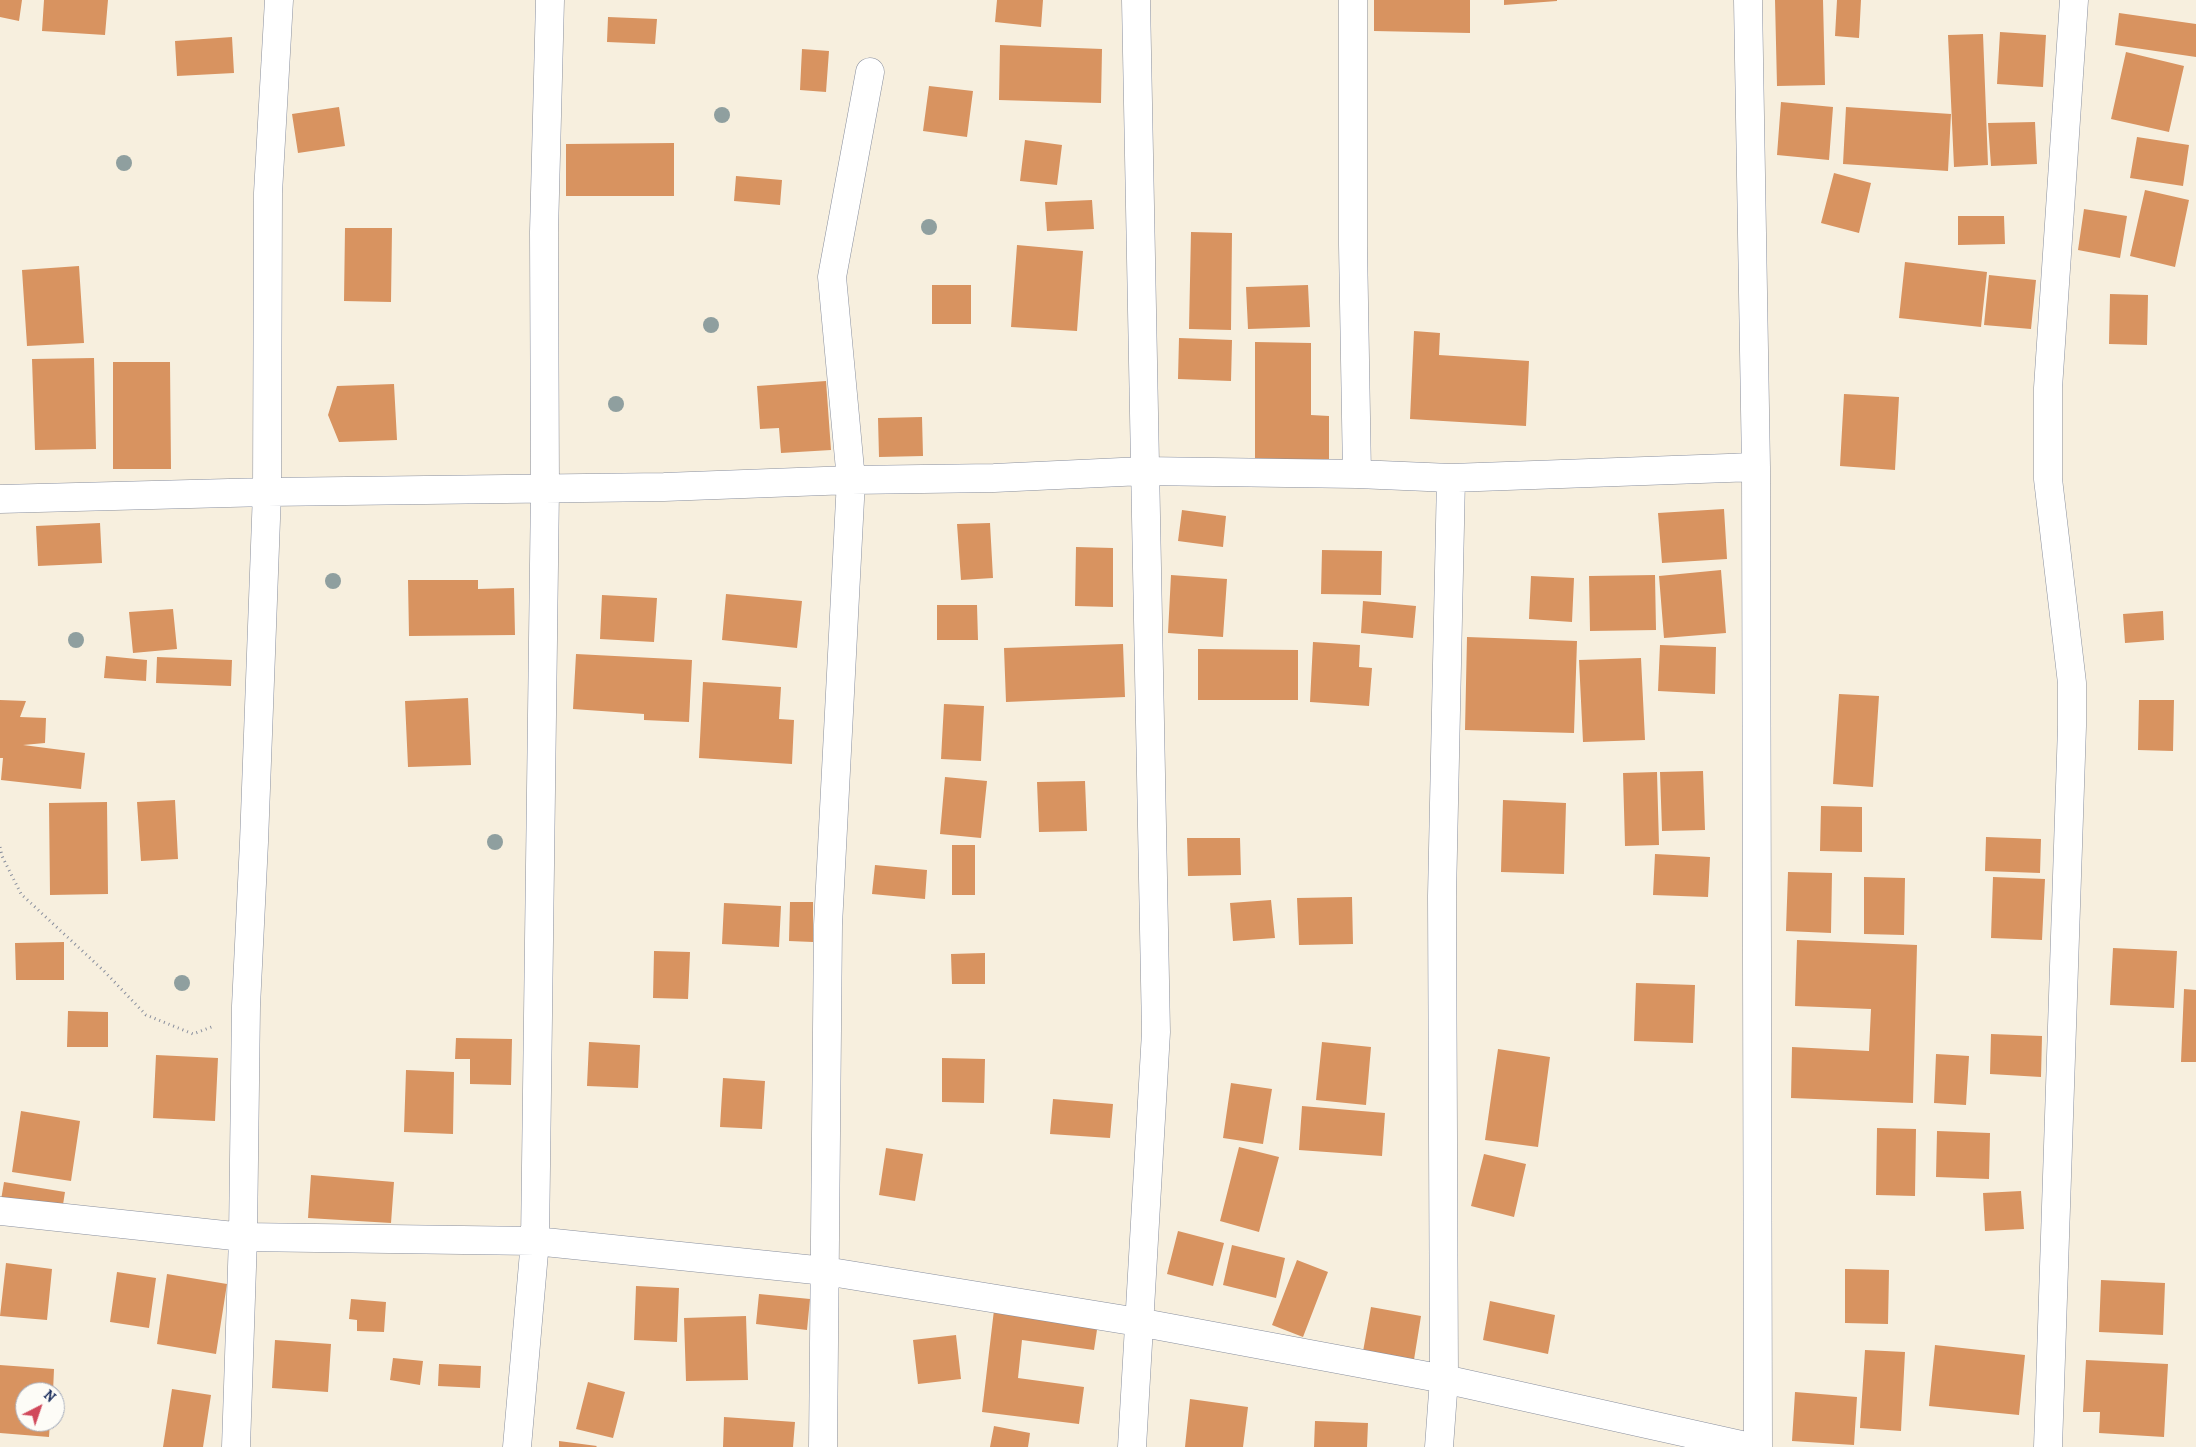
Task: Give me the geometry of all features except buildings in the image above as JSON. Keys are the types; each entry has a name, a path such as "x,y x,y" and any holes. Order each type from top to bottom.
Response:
{"street":[{"path":"236,1447 243,1237 246,1015 267,492 268,193 279,0"},
{"path":"517,1447 535,1242 545,489 544,232 550,0"},
{"path":"1132,1447 1156,1032 1143,471 1136,0"},
{"path":"1353,0 1354,245 1358,474"},
{"path":"1748,0 1756,467 1758,1447"},
{"path":"2048,1447 2072,726 2072,683 2048,479 2048,388 2074,0"},
{"path":"823,1447 828,925 851,480 832,277 870,72"},
{"path":"0,499 267,492 545,489 851,480 994,478 1143,471 1358,474 1451,478 1756,467"},
{"path":"1439,1447 1444,1379 1442,896 1451,478"},
{"path":"0,1211 243,1237 535,1242 825,1271 1138,1322 1444,1379 1750,1447"}],"path":[{"path":"0,847 2,856 21,894 90,958 146,1015 193,1034 246,1015"}]}
